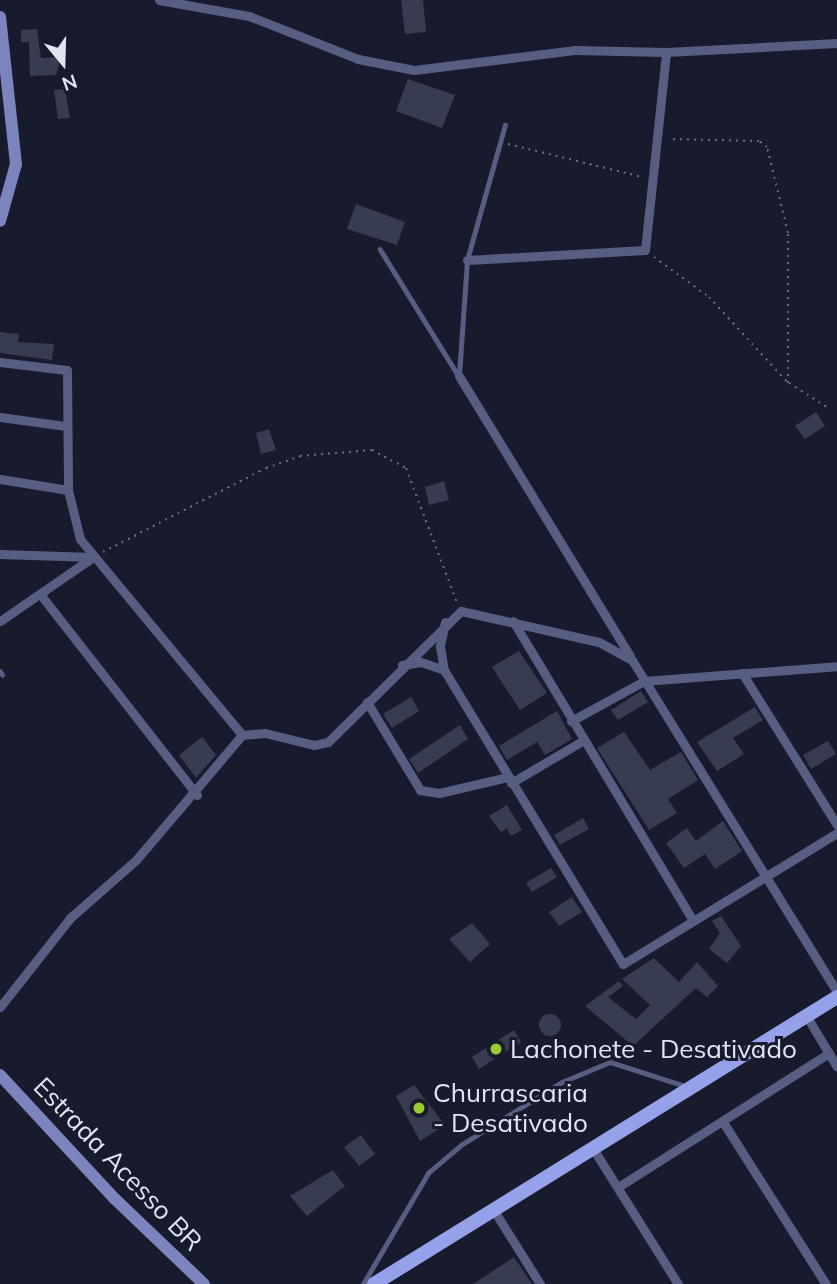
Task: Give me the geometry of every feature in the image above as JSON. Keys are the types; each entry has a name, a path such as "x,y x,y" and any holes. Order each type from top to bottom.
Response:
{"main road":[{"path":"384,1281 493,1209 807,1017 837,995"}],"street":[{"path":"159,0 249,16 358,59 414,70 574,50 666,52 837,43"},
{"path":"0,18 16,164 0,221"},
{"path":"467,260 645,250 666,52"},
{"path":"0,362 66,370 68,490 74,527 93,557 242,735"},
{"path":"459,376 837,995"},
{"path":"0,417 66,426"},
{"path":"0,479 68,490"},
{"path":"0,554 93,557"},
{"path":"0,621 93,557"},
{"path":"40,594 197,794"},
{"path":"0,1007 70,918 197,794 242,735 265,733 321,744 367,702 446,620 460,611 586,637 632,660"},
{"path":"446,620 440,646 444,670 623,964 837,833"},
{"path":"513,621 582,741 693,921"},
{"path":"398,667 421,662 444,670"},
{"path":"571,721 644,681 837,664"},
{"path":"742,673 837,825"},
{"path":"367,702 420,790 439,793 509,780 582,741"},
{"path":"807,1017 837,1067"},
{"path":"618,1187 829,1053"},
{"name":"Estrada Acesso BR","path":"0,1075 115,1199 204,1284"},
{"path":"723,1122 826,1284"},
{"path":"592,1147 678,1284"},
{"path":"493,1209 540,1284"}],"lane":[{"path":"459,376 467,260 505,125"},
{"path":"380,249 459,376"},
{"path":"363,1284 428,1173 461,1145 562,1082 610,1062 689,1087"}],"path":[{"path":"657,139 759,141 767,148 788,233 788,383"},
{"path":"500,142 653,180"},
{"path":"645,250 709,297 788,383 827,407"},
{"path":"93,557 266,468 300,456 372,450 406,468 460,611"}],"building":[{"path":"401,0 423,0 426,32 405,34"},
{"path":"37,29 41,58 61,57 56,75 30,76 29,42 21,42 21,30"},
{"path":"408,79 455,95 442,128 396,111"},
{"path":"65,89 70,118 58,119 54,90"},
{"path":"356,204 405,222 397,245 347,229"},
{"path":"0,332 19,334 18,342 54,344 52,360 0,353"},
{"path":"816,412 825,426 805,439 795,426"},
{"path":"269,429 276,450 261,454 256,433"},
{"path":"444,481 449,500 429,505 425,487"},
{"path":"519,651 547,693 520,710 492,667"},
{"path":"641,691 648,702 618,720 611,710"},
{"path":"411,697 419,711 392,728 383,714"},
{"path":"755,707 763,720 733,738 744,754 717,771 697,742"},
{"path":"557,711 572,739 545,755 537,742 507,760 499,746"},
{"path":"460,725 468,739 418,773 409,759"},
{"path":"624,732 650,770 681,752 698,780 668,799 677,813 649,830 597,748"},
{"path":"202,737 216,755 196,778 179,755"},
{"path":"828,741 836,754 811,769 803,755"},
{"path":"507,805 522,830 511,836 507,828 501,832 489,816"},
{"path":"583,818 589,829 560,845 554,835"},
{"path":"723,821 742,851 715,869 705,854 684,868 666,843 687,828 696,841"},
{"path":"551,868 557,877 532,892 526,883"},
{"path":"572,897 582,912 559,926 549,912"},
{"path":"721,916 741,946 727,963 709,949 720,933 712,921"},
{"path":"472,923 490,944 470,962 449,939"},
{"path":"654,958 679,982 697,962 718,986 707,997 696,988 633,1046 585,1006 619,981 623,986 608,997 636,1019 650,1005 622,979"},
{"path":"550,1014 558,1017 561,1025 558,1033 550,1036 542,1033 539,1025 542,1017"},
{"name":"Lachonete - Desativado","path":"514,1030 521,1042 479,1069 472,1057"},
{"name":"Churrascaria - Desativado","path":"414,1085 445,1125 420,1141 396,1096"},
{"path":"361,1135 375,1154 359,1166 344,1147"},
{"path":"333,1170 345,1186 307,1216 290,1196"},
{"path":"514,1257 532,1284 473,1284"}],"place":[{"name":"Lachonete - Desativado","path":"496,1049"},
{"name":"Churrascaria - Desativado","path":"419,1108"}]}
